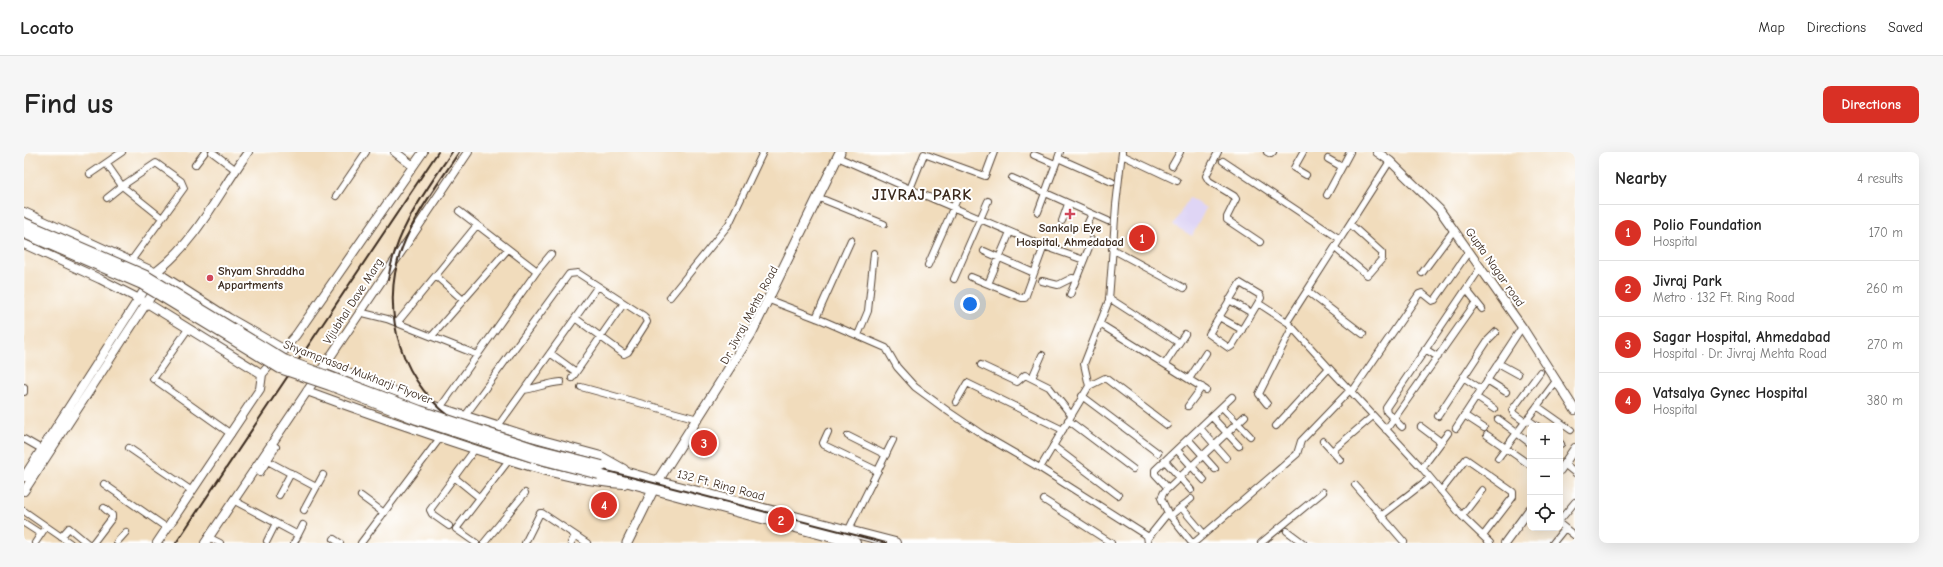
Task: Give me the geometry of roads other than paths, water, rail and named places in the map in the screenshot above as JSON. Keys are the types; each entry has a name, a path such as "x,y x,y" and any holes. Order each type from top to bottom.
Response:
{"main road":[{"name":"Dr. Jivraj Mehta Road","path":"658,487 756,334 822,199 842,154"},
{"path":"627,543 698,419 751,334 842,154"},
{"name":"Shyamprasad Mukharji Flyover","path":"24,223 146,276 284,360 420,411 633,480"},
{"name":"Shyamprasad Mukharji Flyover","path":"24,233 142,284 280,368 330,385 417,419 533,457 600,470"},
{"name":"132 Ft. Ring Road","path":"633,480 856,543"},
{"path":"632,543 658,487"},
{"name":"132 Ft. Ring Road","path":"658,487 895,543"}],"street":[{"path":"90,174 122,152"},
{"path":"196,165 205,152"},
{"path":"212,152 236,170"},
{"path":"24,491 45,451 139,299 202,222 248,152"},
{"path":"336,196 366,152"},
{"path":"395,152 413,166"},
{"path":"157,543 260,389 262,374 285,350 422,152"},
{"name":"Vijubhai Dave Marg","path":"206,540 233,500 265,459 307,391 359,312 468,152"},
{"path":"670,297 729,224 763,152"},
{"path":"910,189 924,153 985,176 994,152"},
{"path":"1172,166 1180,152"},
{"path":"1218,152 1206,176 1208,181 1236,198 1227,220 1260,242"},
{"path":"1267,152 1271,154 1273,152"},
{"path":"1303,152 1294,168 1306,176"},
{"path":"1327,195 1350,152"},
{"name":"Gupta Nagar road","path":"1377,152 1390,161 1439,210 1481,267 1522,327 1575,410"},
{"path":"1088,386 1084,364 1109,298 1112,249 1122,153 1177,181"},
{"path":"842,154 910,189 980,220 1044,246 1084,260"},
{"path":"1034,155 1055,164"},
{"path":"1038,212 1059,155 1112,182"},
{"path":"1328,159 1342,167"},
{"path":"1223,161 1340,239"},
{"path":"1287,322 1390,161"},
{"path":"106,163 122,186 162,218"},
{"path":"107,198 156,163 184,184 184,188 131,261"},
{"path":"1012,178 1108,221"},
{"path":"928,265 958,197"},
{"path":"822,199 884,224"},
{"path":"954,279 988,201"},
{"path":"1062,221 1068,204"},
{"path":"459,211 536,272"},
{"path":"24,212 160,274 229,318 285,350"},
{"path":"1085,229 1092,214"},
{"path":"1334,248 1367,275 1382,259 1382,253 1350,224"},
{"path":"397,323 477,225"},
{"path":"1422,273 1454,230"},
{"path":"988,284 1010,232"},
{"path":"816,318 851,240"},
{"path":"1070,295 1092,240"},
{"path":"24,244 100,279 147,303 262,374"},
{"path":"971,277 1022,298 1026,295 1044,246"},
{"path":"432,336 508,249"},
{"path":"1112,249 1184,288"},
{"path":"984,251 1034,273"},
{"path":"1245,416 1168,488 1161,498 1169,515 1191,542 1195,542 1298,454 1301,441 1351,391 1419,294 1422,293 1432,301 1435,300 1469,251"},
{"path":"858,335 868,311 874,253"},
{"path":"440,408 536,272 551,254"},
{"path":"1402,427 1386,408 1481,267"},
{"path":"465,416 564,278 569,274 578,273 644,316 648,322 628,352 624,354 575,318"},
{"path":"24,477 45,451 147,303 160,274"},
{"path":"436,276 463,300"},
{"path":"1042,281 1058,285 1072,278 1076,279"},
{"path":"1240,283 1261,296 1232,346 1228,348 1208,334 1229,300 1240,283"},
{"path":"498,426 598,286"},
{"path":"1466,289 1482,310"},
{"path":"1307,291 1363,334"},
{"path":"1109,298 1179,343"},
{"path":"1229,300 1252,313"},
{"path":"772,301 858,335 886,348 897,367 915,387 982,435 1040,468 1148,540 1169,515 1191,499"},
{"path":"1386,430 1395,420 1476,302"},
{"path":"572,378 624,303"},
{"path":"1258,303 1287,322 1422,468 1462,516 1490,543"},
{"path":"359,312 397,323 478,355"},
{"path":"1219,317 1242,330"},
{"path":"1100,324 1204,389 1188,406"},
{"path":"1456,428 1522,327"},
{"path":"1267,404 1259,394 1292,328"},
{"path":"188,329 155,381 231,434"},
{"path":"1438,416 1463,377 1496,332"},
{"path":"1165,364 1185,334"},
{"path":"1425,349 1438,357"},
{"path":"550,353 576,372"},
{"path":"1189,379 1206,353"},
{"path":"1032,378 1042,355"},
{"path":"1498,363 1518,374"},
{"path":"325,364 440,408 601,456 633,480"},
{"path":"981,365 1017,382 1024,375 1049,387 1070,417 1133,468"},
{"path":"1276,426 1329,368"},
{"path":"1532,423 1514,414 1512,410 1540,372"},
{"path":"1463,377 1481,389"},
{"path":"1040,468 1088,386 1105,378 1167,424"},
{"path":"1487,380 1506,392"},
{"path":"1498,458 1556,381"},
{"path":"524,390 535,388 547,383 561,382"},
{"path":"956,402 967,383 1063,430"},
{"path":"24,387 24,392"},
{"path":"581,387 698,419"},
{"path":"307,391 440,438 509,460 595,482 633,480"},
{"path":"1082,396 1158,453"},
{"path":"1476,397 1494,409"},
{"path":"1168,488 1155,472 1232,398"},
{"path":"1537,406 1571,430"},
{"path":"1222,407 1250,436"},
{"path":"1464,415 1484,428"},
{"path":"1332,451 1373,416"},
{"path":"1212,417 1239,446"},
{"path":"1498,419 1527,441"},
{"path":"1421,427 1441,442"},
{"path":"1200,428 1226,458"},
{"path":"828,432 823,445 878,471"},
{"path":"1422,468 1448,433"},
{"path":"1487,434 1527,463"},
{"path":"848,436 886,455"},
{"path":"361,543 440,438"},
{"path":"24,439 45,451"},
{"path":"1188,439 1215,469"},
{"path":"848,531 894,440"},
{"path":"1323,441 1340,460"},
{"path":"1053,446 1118,494"},
{"path":"260,473 265,459 276,447"},
{"path":"129,448 192,491"},
{"path":"1563,466 1575,448"},
{"path":"448,526 432,514 430,510 475,449"},
{"path":"1177,450 1204,480"},
{"path":"265,459 316,487"},
{"path":"1441,491 1466,459 1513,492 1513,497 1483,536"},
{"path":"476,543 456,529 509,460"},
{"path":"1165,461 1192,490"},
{"path":"1563,467 1575,473"},
{"path":"279,495 291,474"},
{"path":"304,510 323,475"},
{"path":"454,477 480,498"},
{"path":"1382,516 1430,478"},
{"path":"104,484 167,528"},
{"path":"1355,485 1404,542"},
{"path":"1462,516 1482,490"},
{"path":"1261,543 1323,492"},
{"path":"484,543 525,493"},
{"path":"361,496 384,513"},
{"path":"233,500 298,535"},
{"path":"1044,500 1112,543"},
{"path":"1563,516 1575,502"},
{"path":"1181,507 1204,534"},
{"path":"93,543 112,518 112,515 104,508"},
{"path":"24,511 70,543"},
{"path":"525,543 540,514 542,513 587,543"},
{"path":"1505,543 1527,514"},
{"path":"24,523 41,534"},
{"path":"267,541 276,523"},
{"path":"294,543 303,524"},
{"path":"35,543 45,527"},
{"path":"1563,527 1575,535"},
{"path":"61,537 69,528 87,543"},
{"path":"520,543 532,529"},
{"path":"1288,531 1303,543"},
{"path":"1553,543 1559,531"},
{"path":"118,543 126,532"},
{"path":"572,543 575,535"},
{"path":"334,538 340,543"},
{"path":"206,540 220,543"}],"railway":[{"path":"176,543 438,152"},
{"path":"388,280 397,245 404,229 412,213 452,152"},
{"path":"459,152 428,199 407,235 395,272 393,297 395,322 400,346 410,369 424,390 441,409 469,428 526,450 886,543"}],"place":[{"name":"Sankalp Eye Hospital, Ahmedabad","path":"1070,214"},
{"name":"Polio Foundation","path":"1142,238"},
{"name":"Shyam Shraddha Appartments","path":"210,278"},
{"name":"Sagar Hospital, Ahmedabad","path":"704,443"},
{"name":"Vatsalya Gynec Hospital","path":"604,505"},
{"name":"Jivraj Park","path":"781,520"}],"district":[{"name":"JIVRAJ PARK","path":"922,195"}]}
